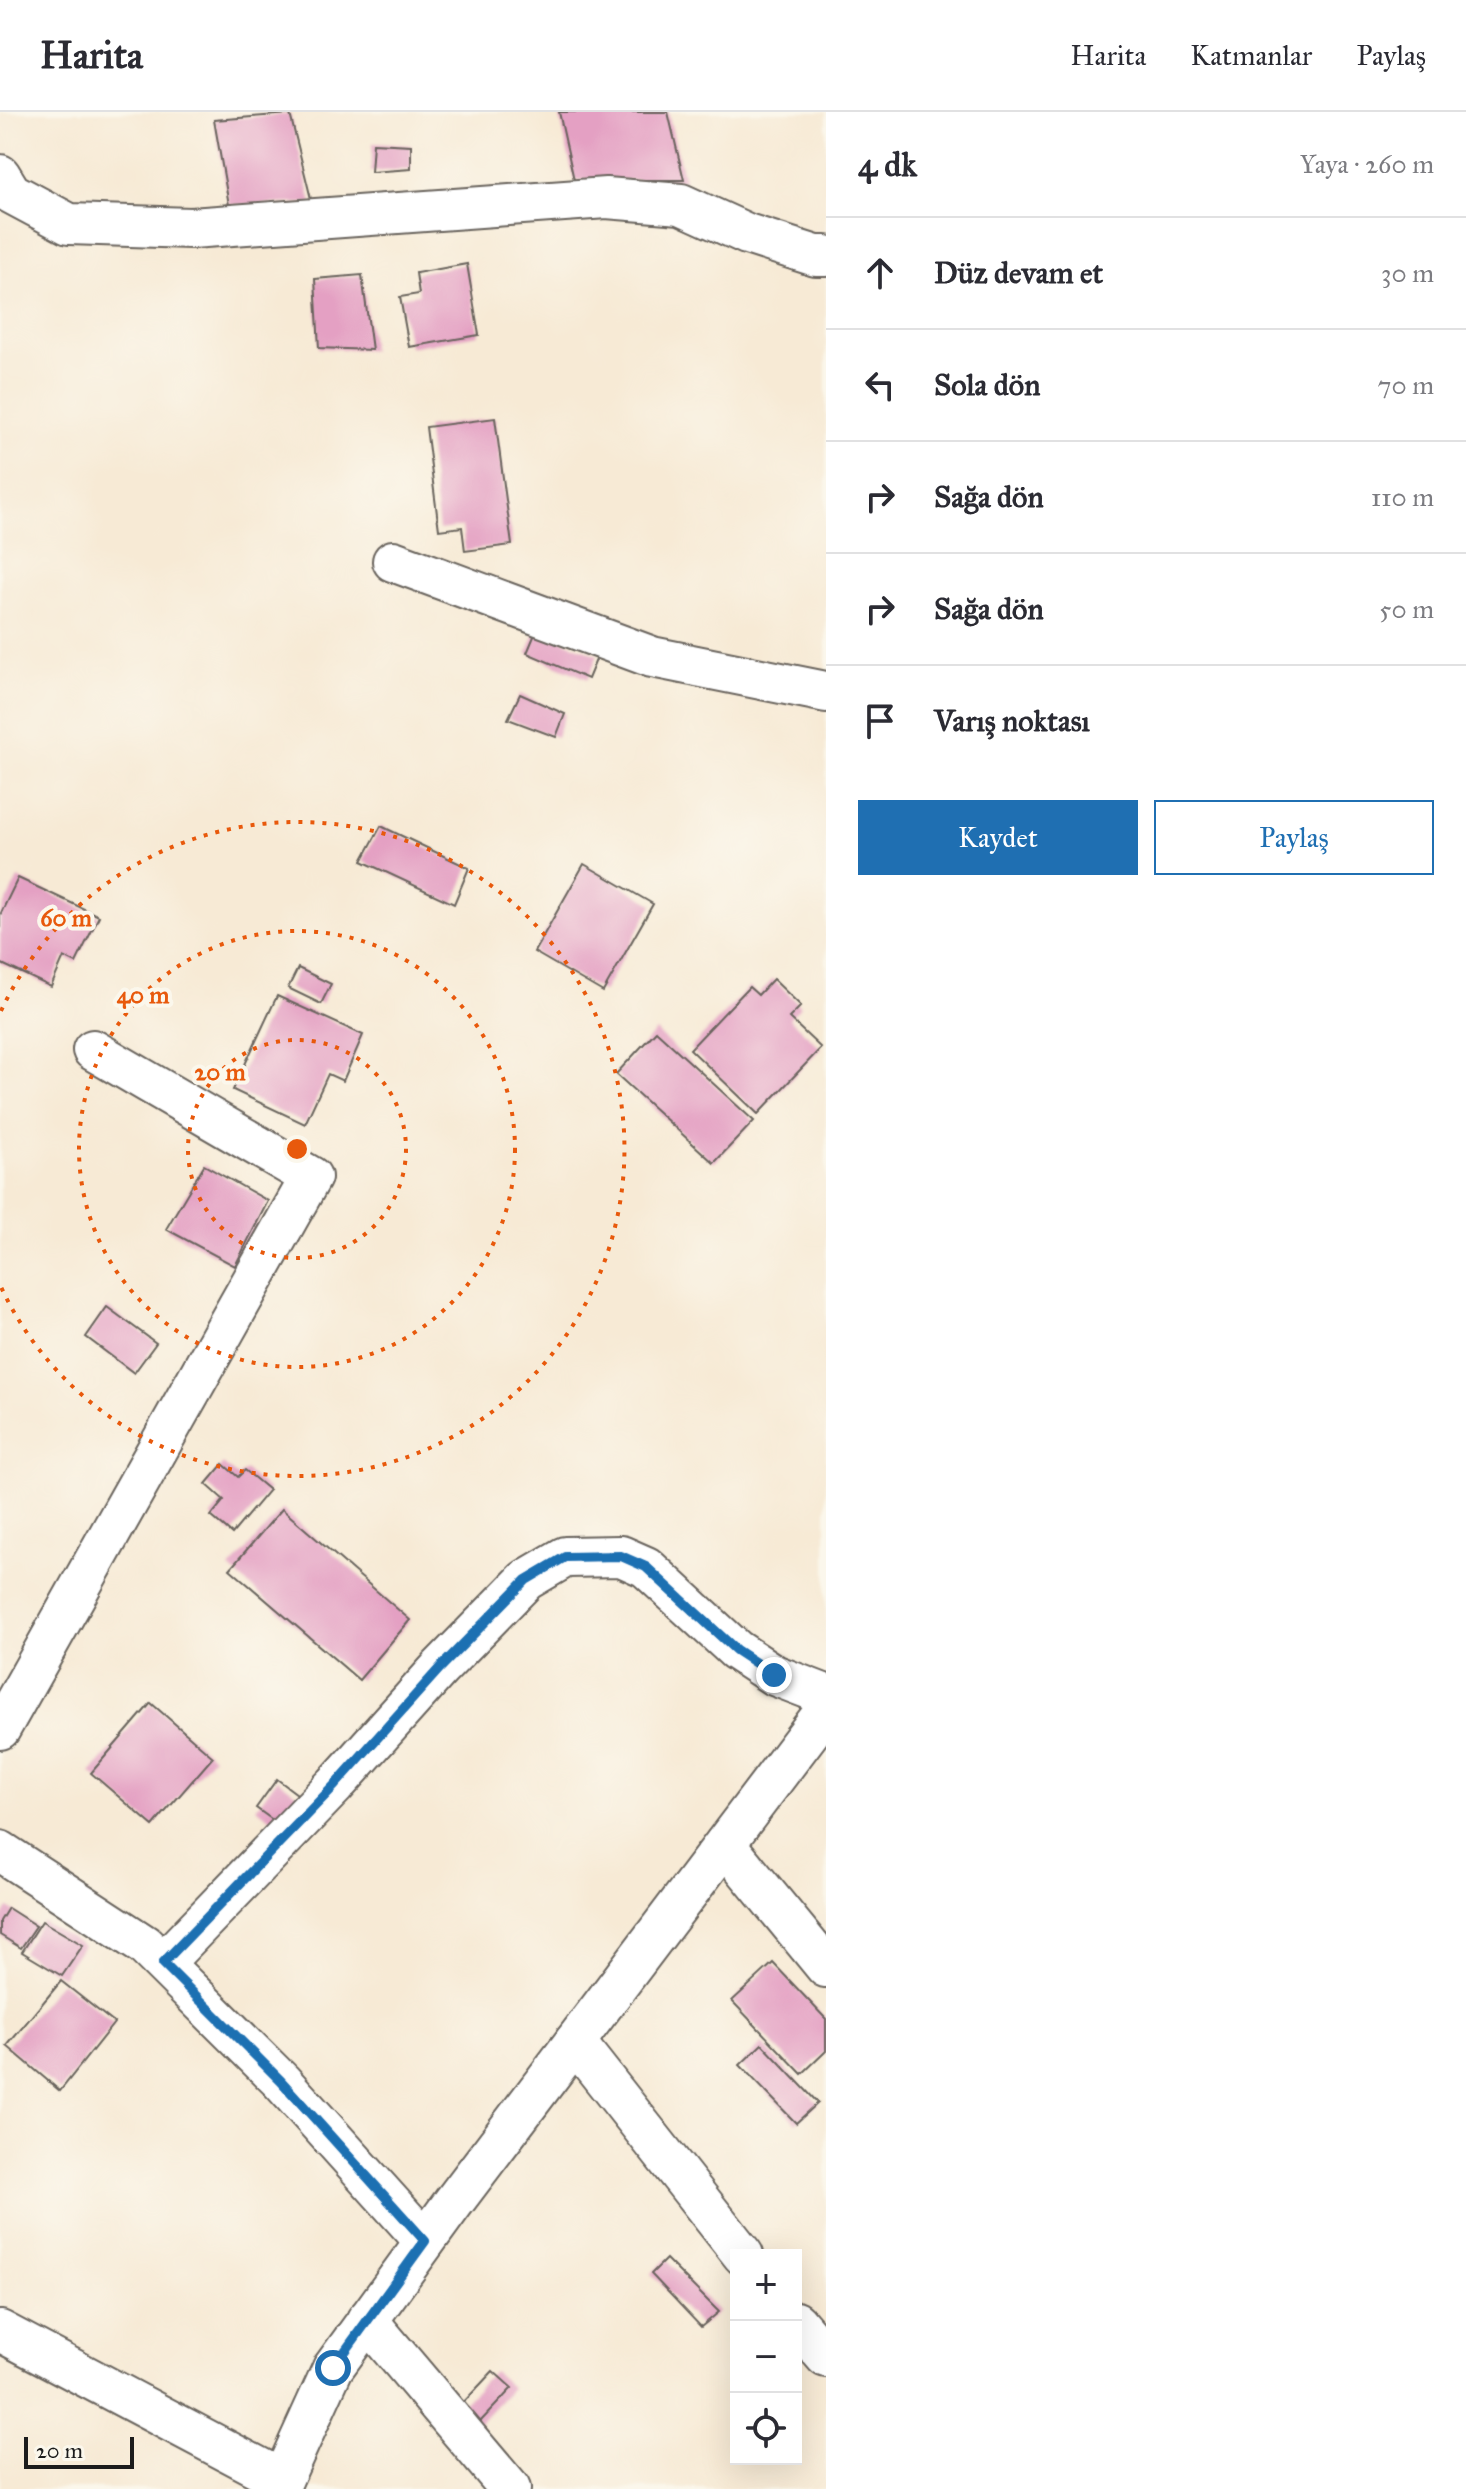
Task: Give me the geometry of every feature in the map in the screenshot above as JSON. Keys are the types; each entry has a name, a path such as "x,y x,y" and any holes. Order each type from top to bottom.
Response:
{"street":[{"path":"0,175 11,193 69,224 191,228 606,198 681,204 747,234 816,256 826,256"},
{"path":"393,561 652,657 826,692"},
{"path":"0,1729 311,1177 93,1050"},
{"path":"163,1963 526,1580 565,1557 621,1556 646,1567 736,1650 774,1675 826,1695"},
{"path":"0,2331 280,2484 333,2368 425,2241 826,1710"},
{"path":"725,1844 826,1967"},
{"path":"0,1851 144,1945 281,2081 425,2241"},
{"path":"575,2042 738,2249"},
{"path":"367,2320 510,2489"},
{"path":"802,2329 826,2357"}],"building":[{"path":"559,112 668,112 684,180 574,180"},
{"path":"290,114 312,203 229,205 214,120"},
{"path":"373,143 411,145 411,169 371,172"},
{"path":"467,264 479,335 409,347 400,297 419,294 416,273"},
{"path":"362,275 372,350 319,348 315,279"},
{"path":"495,418 512,545 465,551 462,527 439,530 426,427"},
{"path":"537,629 598,655 588,679 527,653"},
{"path":"520,694 565,714 556,737 508,719"},
{"path":"381,826 469,868 454,904 362,861"},
{"path":"584,864 653,904 603,992 534,952"},
{"path":"18,878 99,916 76,963 64,957 51,987 0,963 0,915"},
{"path":"298,968 331,984 321,1004 288,988"},
{"path":"773,979 801,1006 789,1018 821,1048 758,1114 690,1049 749,987 758,995"},
{"path":"277,996 363,1035 343,1081 328,1074 305,1124 233,1090"},
{"path":"656,1031 754,1121 714,1163 616,1074"},
{"path":"204,1165 268,1201 235,1266 166,1229"},
{"path":"107,1307 156,1343 134,1373 86,1337"},
{"path":"223,1464 238,1477 245,1470 269,1490 232,1534 211,1516 224,1500 206,1484"},
{"path":"282,1509 410,1620 359,1680 230,1569"},
{"path":"151,1703 213,1757 153,1826 91,1773"},
{"path":"277,1779 305,1800 284,1828 256,1808"},
{"path":"8,1908 36,1926 21,1948 0,1935 0,1921"},
{"path":"42,1921 83,1945 62,1976 22,1952"},
{"path":"773,1963 826,2019 826,2051 802,2074 732,2001"},
{"path":"61,1981 114,2023 60,2091 7,2046"},
{"path":"762,2044 818,2103 796,2123 740,2065"},
{"path":"666,2259 719,2312 701,2327 651,2274"},
{"path":"493,2371 512,2388 479,2423 460,2406"}],"route":[{"path":"333,2368 425,2241 281,2081 163,1963 526,1580 565,1557 590,1554 621,1556 646,1567 736,1650 774,1675"}]}
